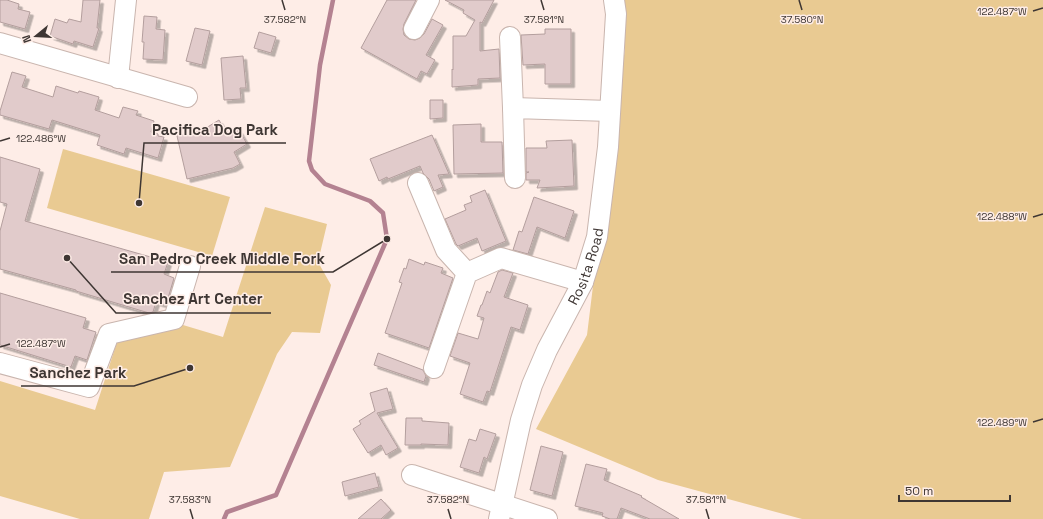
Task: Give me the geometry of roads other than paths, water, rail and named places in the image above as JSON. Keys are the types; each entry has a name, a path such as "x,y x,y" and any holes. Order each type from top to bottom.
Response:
{"street":[{"path":"118,78 126,0"},
{"path":"414,29 429,0"},
{"name":"Rosita Road","path":"500,511 521,420 532,385 547,350 583,282 597,237 608,147 616,14 614,0"},
{"path":"510,37 515,178"},
{"path":"0,43 186,97"},
{"path":"513,108 610,111"},
{"path":"418,183 446,250 466,273"},
{"path":"434,368 466,273 500,258 583,282"},
{"path":"0,363 89,387 109,334 174,319 190,266"},
{"path":"412,475 500,511 547,519"}],"waterway":[{"path":"224,519 227,512 276,495 387,239 383,213 370,201 325,184 312,170 309,161 320,65 333,0"}],"place":[{"name":"Pacifica Dog Park","path":"139,203"},
{"name":"San Pedro Creek Middle Fork","path":"387,239"},
{"name":"Sanchez Art Center","path":"67,258"},
{"name":"Sanchez Park","path":"190,368"}]}
